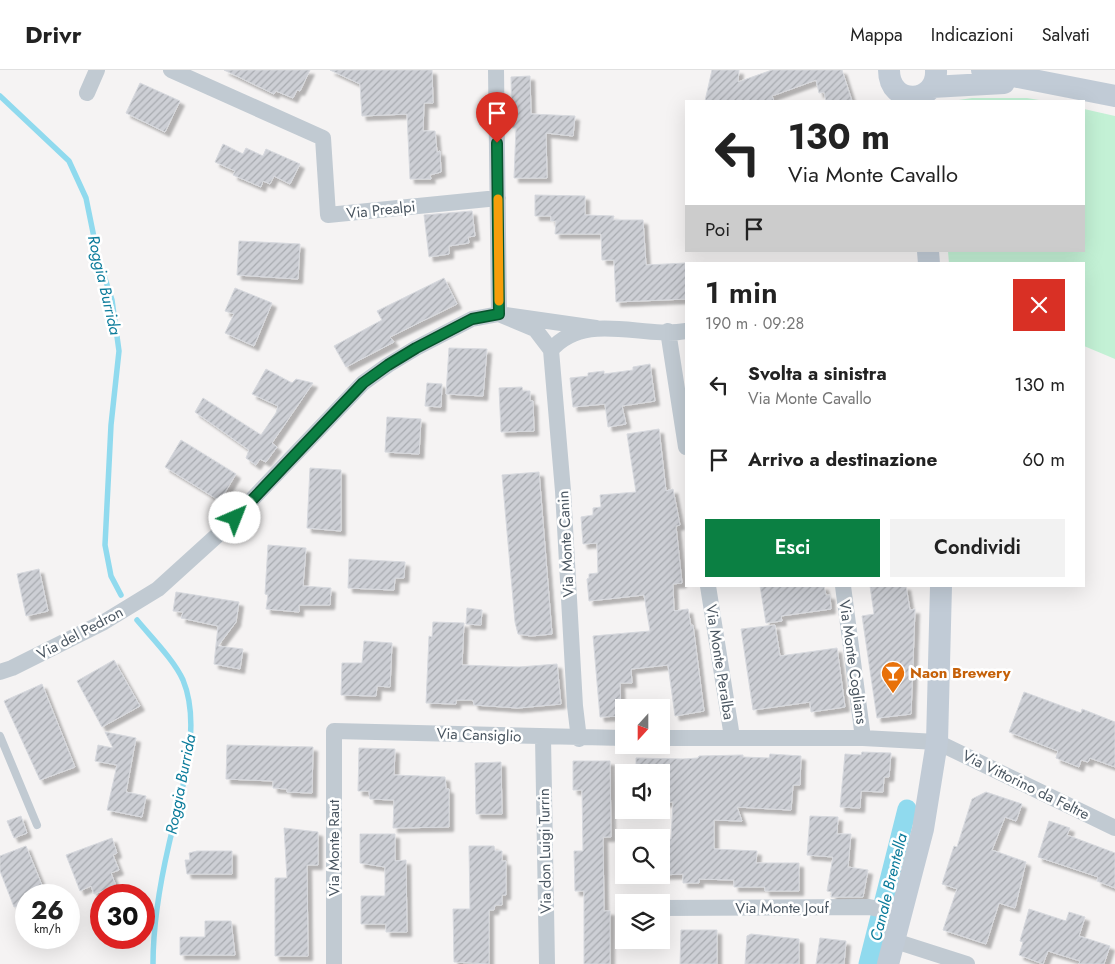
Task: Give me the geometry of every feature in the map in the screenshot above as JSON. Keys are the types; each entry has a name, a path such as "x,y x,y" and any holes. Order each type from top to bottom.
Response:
{"main road":[{"path":"889,70 892,85 899,96 914,97 931,87 1050,82"},
{"path":"982,70 1115,96"},
{"path":"888,964 895,941 894,912 922,829 937,742 941,587"}],"street":[{"path":"87,93 97,70"},
{"name":"Via Prealpi","path":"171,70 323,138 328,215 498,198"},
{"path":"496,70 499,314"},
{"path":"499,314 596,328 668,332 685,331"},
{"path":"499,314 535,329 551,350 558,342 570,334 596,328"},
{"name":"Via del Pedron","path":"0,672 12,668 104,622 158,589 222,531 363,383 388,365 464,323 472,319 499,314"},
{"path":"668,332 685,441"},
{"name":"Via Monte Canin","path":"551,350 563,491 575,706 579,739"},
{"name":"Via Monte Peralba","path":"708,587 732,737"},
{"name":"Via Monte Coglians","path":"843,587 863,738"},
{"name":"Via Cansiglio","path":"334,731 579,739 615,738"},
{"name":"Via Monte Raut","path":"334,731 334,964"},
{"name":"Via don Luigi Turrin","path":"543,737 547,964"},
{"path":"670,738 863,738 937,742"},
{"name":"Via Vittorino da Feltre","path":"937,742 1115,828"},
{"name":"Via Monte Jouf","path":"670,908 869,907 894,912"},
{"path":"895,941 966,964"}],"lane":[{"path":"0,736 37,825"}],"green space":[{"path":"972,98 1027,98 1039,100 959,100"},
{"path":"1085,109 1115,116 1115,359 1085,346 1085,262 949,262 948,252 1085,252"}],"building":[{"path":"224,70 310,70 300,91 297,90 293,98 276,91 274,94"},
{"path":"330,70 432,70 433,103 424,103 423,131 435,131 437,152 440,151 441,172 430,175 431,179 410,179 407,114 362,116 360,84"},
{"path":"712,70 739,70 738,82 772,70 842,70 852,100 826,100 824,92 819,93 816,80 772,96 774,100 705,100"},
{"path":"530,76 531,114 575,116 573,136 546,133 547,178 514,178 516,128 512,128 511,77"},
{"path":"140,83 180,101 165,132 126,113"},
{"path":"223,144 243,154 246,148 263,156 266,149 300,164 290,184 274,176 270,184 263,181 261,187 233,175 235,171 215,162"},
{"path":"535,195 585,196 585,215 614,216 613,220 643,220 646,265 685,263 685,299 616,302 614,260 602,260 601,234 555,234 556,221 551,221 551,216 535,216"},
{"path":"472,211 475,236 468,237 469,243 449,246 449,254 429,257 424,215"},
{"path":"239,241 300,244 298,279 237,275"},
{"path":"444,278 457,304 390,337 394,342 346,367 334,346 382,320 377,311"},
{"path":"235,288 272,303 254,346 225,333 234,314 225,311"},
{"path":"449,348 487,349 483,396 446,394"},
{"path":"650,364 655,401 622,406 626,424 608,427 605,404 573,407 570,378 588,376 588,373 604,371 604,374 633,370 633,367"},
{"path":"266,369 292,383 296,379 313,383 272,443 277,447 266,462 260,459 256,465 246,458 249,450 195,412 203,398 261,435 276,413 278,406 252,394"},
{"path":"427,383 442,384 441,407 425,406"},
{"path":"522,387 523,391 530,391 530,401 533,401 534,431 501,432 499,388"},
{"path":"387,417 421,419 419,454 385,452"},
{"path":"659,429 666,491 673,489 680,525 676,526 682,583 673,584 674,611 688,609 691,626 693,625 704,711 675,716 668,665 631,669 632,683 620,683 620,699 615,699 615,716 600,717 593,636 650,631 644,595 589,601 587,579 589,574 598,573 597,543 583,544 581,517 593,515 593,508 601,507 600,495 636,492 627,434"},
{"path":"181,440 236,474 220,501 165,467"},
{"path":"310,468 341,470 341,531 307,528"},
{"path":"539,472 552,634 531,636 518,634 515,622 502,475"},
{"path":"268,545 306,548 303,586 331,588 330,605 299,605 299,612 266,609 268,595 265,594"},
{"path":"349,559 405,562 404,578 395,578 394,590 348,588"},
{"path":"39,569 48,611 26,616 17,574"},
{"path":"760,587 824,587 826,595 830,595 831,609 781,616 782,621 766,623"},
{"path":"870,587 906,587 910,610 915,609 911,714 877,718 862,616 874,614"},
{"path":"176,592 239,602 236,622 218,646 243,649 240,669 214,664 218,626 181,618 183,612 173,611"},
{"path":"467,608 482,610 481,625 466,624"},
{"path":"433,622 464,623 462,665 519,667 557,664 561,704 518,708 474,705 473,700 456,700 456,704 426,703 429,636 432,637"},
{"path":"775,625 780,656 837,648 845,707 811,712 810,702 753,710 741,629"},
{"path":"364,641 392,643 390,687 377,686 376,696 341,695 342,663 362,663"},
{"path":"114,660 140,706 102,727 77,681"},
{"path":"42,684 75,767 40,780 4,701"},
{"path":"1024,692 1081,713 1082,709 1115,722 1115,767 1090,758 1088,762 1081,760 1079,767 1056,758 1058,751 1009,732"},
{"path":"105,732 136,738 126,792 146,796 142,817 107,810 117,765 95,761 98,745 113,748"},
{"path":"227,745 313,747 312,793 287,792 287,789 273,788 273,781 226,779"},
{"path":"359,748 395,749 394,775 445,777 446,789 449,789 449,827 393,828 394,800 370,799 369,791 358,791"},
{"path":"862,752 891,753 889,777 884,777 883,792 861,791 860,808 840,807 845,754 861,755"},
{"path":"770,754 801,756 800,785 793,785 791,810 737,807 742,821 714,820 714,849 757,851 756,863 799,863 799,891 765,891 765,887 734,887 734,880 699,879 699,883 683,883 683,874 670,875 673,802 670,802 670,764 636,764 636,758 683,759 698,758 699,756 743,755 743,757 769,758"},
{"path":"573,761 610,761 611,837 603,837 604,911 610,911 610,964 584,964 584,891 575,891 574,851 583,851 582,790 573,790"},
{"path":"501,762 502,814 476,814 475,763"},
{"path":"986,792 1022,804 1016,821 1005,817 992,850 1026,862 1015,908 999,903 986,944 943,930 957,889 942,884 954,846 957,847 972,799"},
{"path":"21,816 27,833 14,838 7,821"},
{"path":"810,816 838,817 837,834 851,834 848,867 868,870 863,897 831,897 832,892 827,891 833,857 807,855"},
{"path":"1049,821 1070,828 1067,835 1115,853 1115,888 1097,881 1098,877 1038,857"},
{"path":"284,828 318,832 318,865 307,865 308,956 275,956 275,878 287,878"},
{"path":"360,834 395,834 395,861 406,860 407,932 386,932 386,924 361,924 361,896 385,896 385,867 360,863"},
{"path":"112,838 117,853 113,855 119,870 111,873 115,884 90,884 90,886 80,891 80,884 77,884 66,855"},
{"path":"26,846 42,884 15,884 15,907 0,871 0,856"},
{"path":"469,846 494,846 495,851 502,851 502,861 506,861 506,895 502,895 502,905 495,905 494,910 489,910 489,964 454,962 453,909 470,909"},
{"path":"197,851 232,851 232,874 187,874 185,860 190,860 189,853"},
{"path":"1029,909 1066,921 1069,912 1085,917 1079,936 1110,946 1104,964 1079,964 1080,961 1048,951 1043,964 1019,955 1023,942 1020,941"},
{"path":"205,921 231,921 235,955 180,955 180,937 205,937"},
{"path":"681,930 717,930 717,964 680,964"},
{"path":"751,934 799,939 799,964 745,964 747,936"},
{"path":"820,938 846,941 844,964 816,964"}],"waterway":[{"name":"Roggia Burrida","path":"0,96 69,161 86,198 98,257 112,300 119,351 111,425 105,545 111,576 121,595"},
{"name":"Roggia Burrida","path":"137,620 179,672 189,699 191,719 188,762 158,904 153,964"},
{"name":"Canale Brentella","path":"868,964 907,809"}],"slow traffic":[{"path":"498,199 499,301"}],"place":[{"name":"Naon Brewery","path":"893,694"}],"route":[{"path":"235,518 363,383 416,348 472,319 499,314 497,143"}]}
